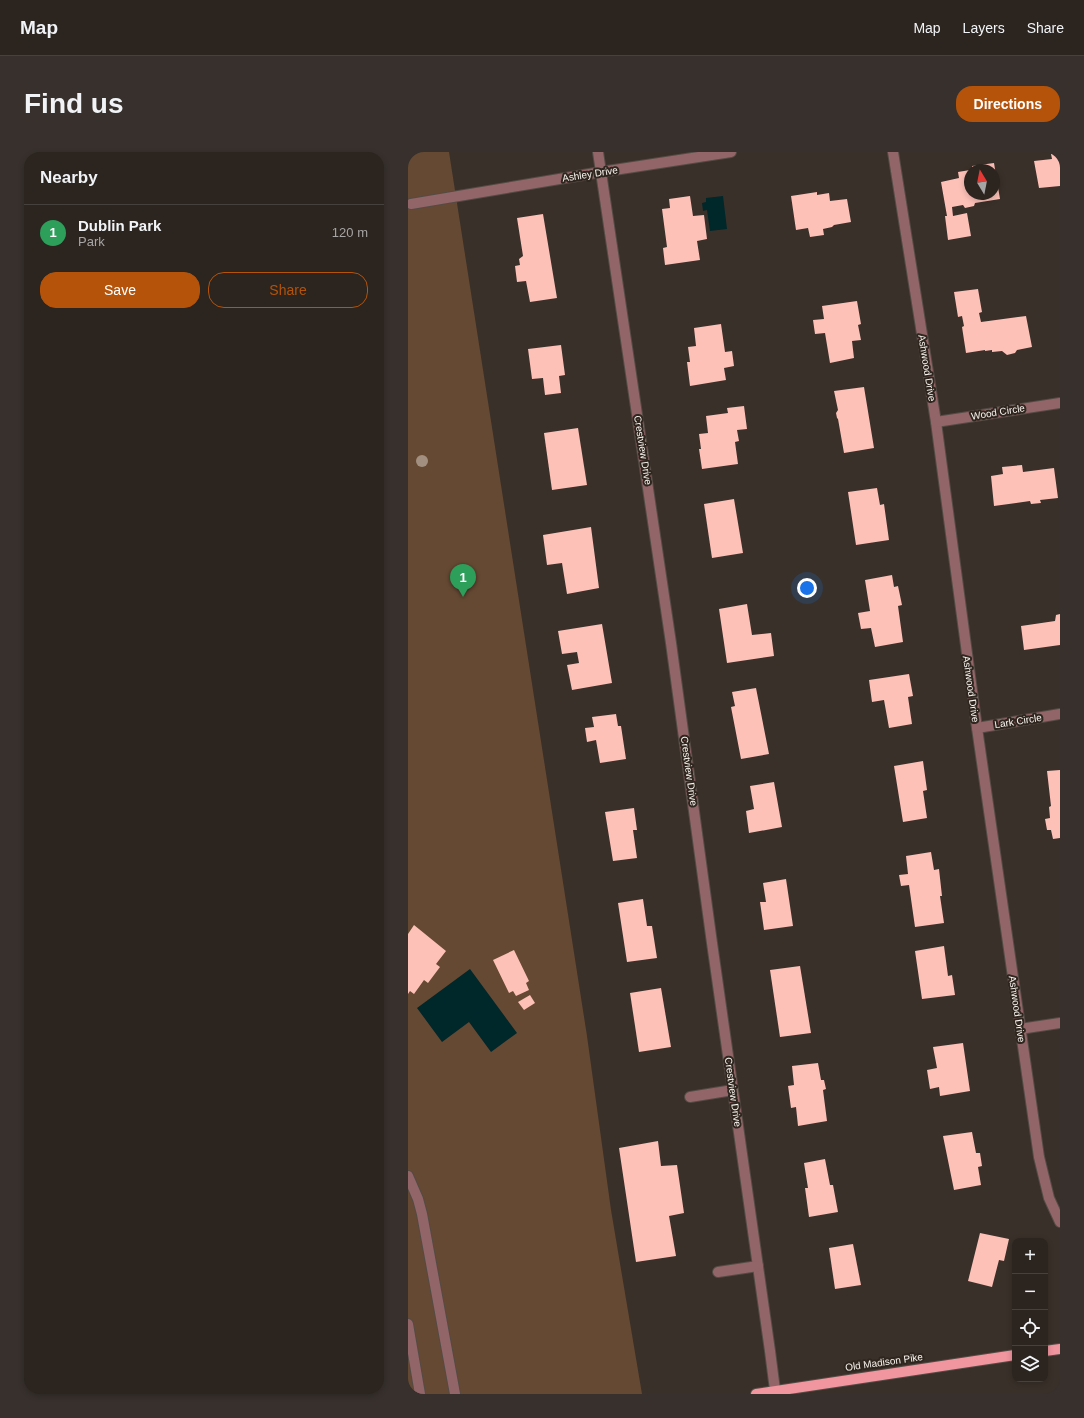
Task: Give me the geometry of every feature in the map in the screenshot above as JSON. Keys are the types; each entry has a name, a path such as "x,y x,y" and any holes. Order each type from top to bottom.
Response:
{"main road":[{"path":"1048,1350 1060,1348"},
{"name":"Old Madison Pike","path":"756,1394 776,1393 1012,1355"}],"street":[{"name":"Crestview Drive","path":"598,152 670,635 776,1393"},
{"name":"Ashley Drive","path":"409,205 601,172 732,152"},
{"name":"Ashwood Drive","path":"893,152 936,422 977,728 1039,1157 1049,1198 1060,1222"},
{"name":"Wood Circle","path":"936,422 1060,403"},
{"name":"Lark Circle","path":"977,728 1060,714"},
{"path":"1020,1029 1060,1023"},
{"path":"690,1097 733,1090"},
{"path":"408,1176 418,1199 422,1214 455,1394"},
{"path":"718,1272 758,1266"},
{"path":"408,1324 420,1394"}],"shaded area":[{"path":"408,152 449,152 587,1036 611,1210 642,1394 408,1394"}],"water":[{"path":"723,196 727,229 710,231 707,210 703,211 702,203 706,202 706,198"},
{"path":"470,969 517,1033 491,1052 469,1022 442,1042 417,1008"}],"building":[{"path":"1060,152 1060,186 1039,188 1034,161 1052,159 1051,154"},
{"path":"964,171 964,200 994,200 975,203 974,206 965,208 963,205 952,207 953,216 967,213 971,236 948,240 945,216 947,216 941,182 959,178 958,172"},
{"path":"817,192 817,195 829,193 830,201 847,199 851,222 834,225 823,229 824,235 810,237 808,228 796,230 791,196"},
{"path":"690,196 693,216 704,215 707,239 697,241 700,260 665,265 663,248 667,247 662,209 670,208 669,199"},
{"path":"543,214 557,298 530,302 526,281 517,282 515,266 520,265 519,259 523,256 517,218"},
{"path":"978,289 982,312 979,313 981,322 1026,316 1032,347 1017,350 1015,353 1007,355 1002,351 992,352 992,350 966,353 962,327 964,326 962,316 958,317 954,292"},
{"path":"857,301 861,324 858,325 861,340 852,341 854,358 830,363 825,333 815,334 813,320 824,319 822,306"},
{"path":"721,324 725,352 732,351 734,366 724,368 726,380 690,386 687,362 690,362 688,347 696,346 694,328"},
{"path":"561,345 565,375 559,376 561,393 545,395 543,378 532,379 528,349"},
{"path":"864,387 874,448 844,453 836,413 838,410 834,391"},
{"path":"744,406 747,429 737,430 739,441 735,442 738,464 702,469 699,449 701,449 699,434 708,433 706,416 728,413 727,408"},
{"path":"578,428 587,485 552,490 544,433"},
{"path":"1022,465 1023,472 1054,468 1058,498 1040,500 1041,503 1031,504 1030,501 994,506 991,476 1003,474 1002,467"},
{"path":"877,488 880,505 884,504 889,540 856,545 848,492"},
{"path":"734,499 743,553 712,558 704,504"},
{"path":"591,527 599,588 567,594 562,563 547,565 543,535"},
{"path":"892,575 894,587 898,586 902,605 898,606 903,642 875,647 871,628 861,629 858,613 870,611 865,580"},
{"path":"747,604 752,635 771,633 774,656 727,663 719,609"},
{"path":"1060,614 1060,645 1024,650 1021,626 1055,621 1056,615"},
{"path":"602,624 612,683 572,690 567,665 579,663 577,652 562,654 558,631"},
{"path":"909,674 913,696 908,697 912,724 889,728 884,700 872,702 869,680"},
{"path":"756,688 769,754 741,759 731,707 735,706 732,692"},
{"path":"616,714 618,726 621,726 626,759 600,763 596,740 587,742 585,728 594,727 592,717"},
{"path":"923,761 927,790 923,791 927,818 903,822 894,766"},
{"path":"1060,770 1060,838 1053,839 1051,830 1047,830 1045,819 1050,818 1049,807 1051,806 1047,771"},
{"path":"774,782 782,827 749,833 746,811 754,809 750,786"},
{"path":"634,808 637,830 633,830 637,858 613,861 605,812"},
{"path":"931,852 934,870 939,869 942,896 940,896 944,923 915,927 909,885 901,886 899,875 908,874 906,856"},
{"path":"786,879 793,926 764,930 760,902 766,902 763,883"},
{"path":"643,899 647,926 652,926 657,958 627,962 618,903"},
{"path":"414,925 446,951 436,964 440,967 428,983 424,980 414,994 410,991 408,994 408,934"},
{"path":"944,946 948,976 952,975 955,995 922,999 915,951"},
{"path":"514,950 529,981 526,983 529,990 516,996 513,991 509,993 493,960"},
{"path":"800,966 811,1033 780,1037 770,970"},
{"path":"661,988 671,1047 639,1052 630,993"},
{"path":"530,995 535,1003 524,1010 518,1002"},
{"path":"963,1043 970,1091 940,1096 939,1087 930,1089 927,1070 937,1068 933,1047"},
{"path":"818,1063 821,1080 824,1080 826,1089 823,1090 827,1121 798,1126 796,1107 791,1108 788,1086 794,1085 792,1066"},
{"path":"972,1132 976,1153 980,1153 982,1166 978,1167 981,1185 954,1190 943,1136"},
{"path":"658,1141 661,1166 677,1165 684,1213 669,1216 676,1256 636,1262 619,1148"},
{"path":"825,1159 830,1185 833,1185 838,1212 809,1217 805,1188 808,1188 804,1163"},
{"path":"980,1233 1009,1239 1004,1261 999,1260 992,1287 968,1281"},
{"path":"853,1244 861,1285 835,1289 829,1248"}],"place":[{"name":"Dublin Park","path":"463,597"}]}
